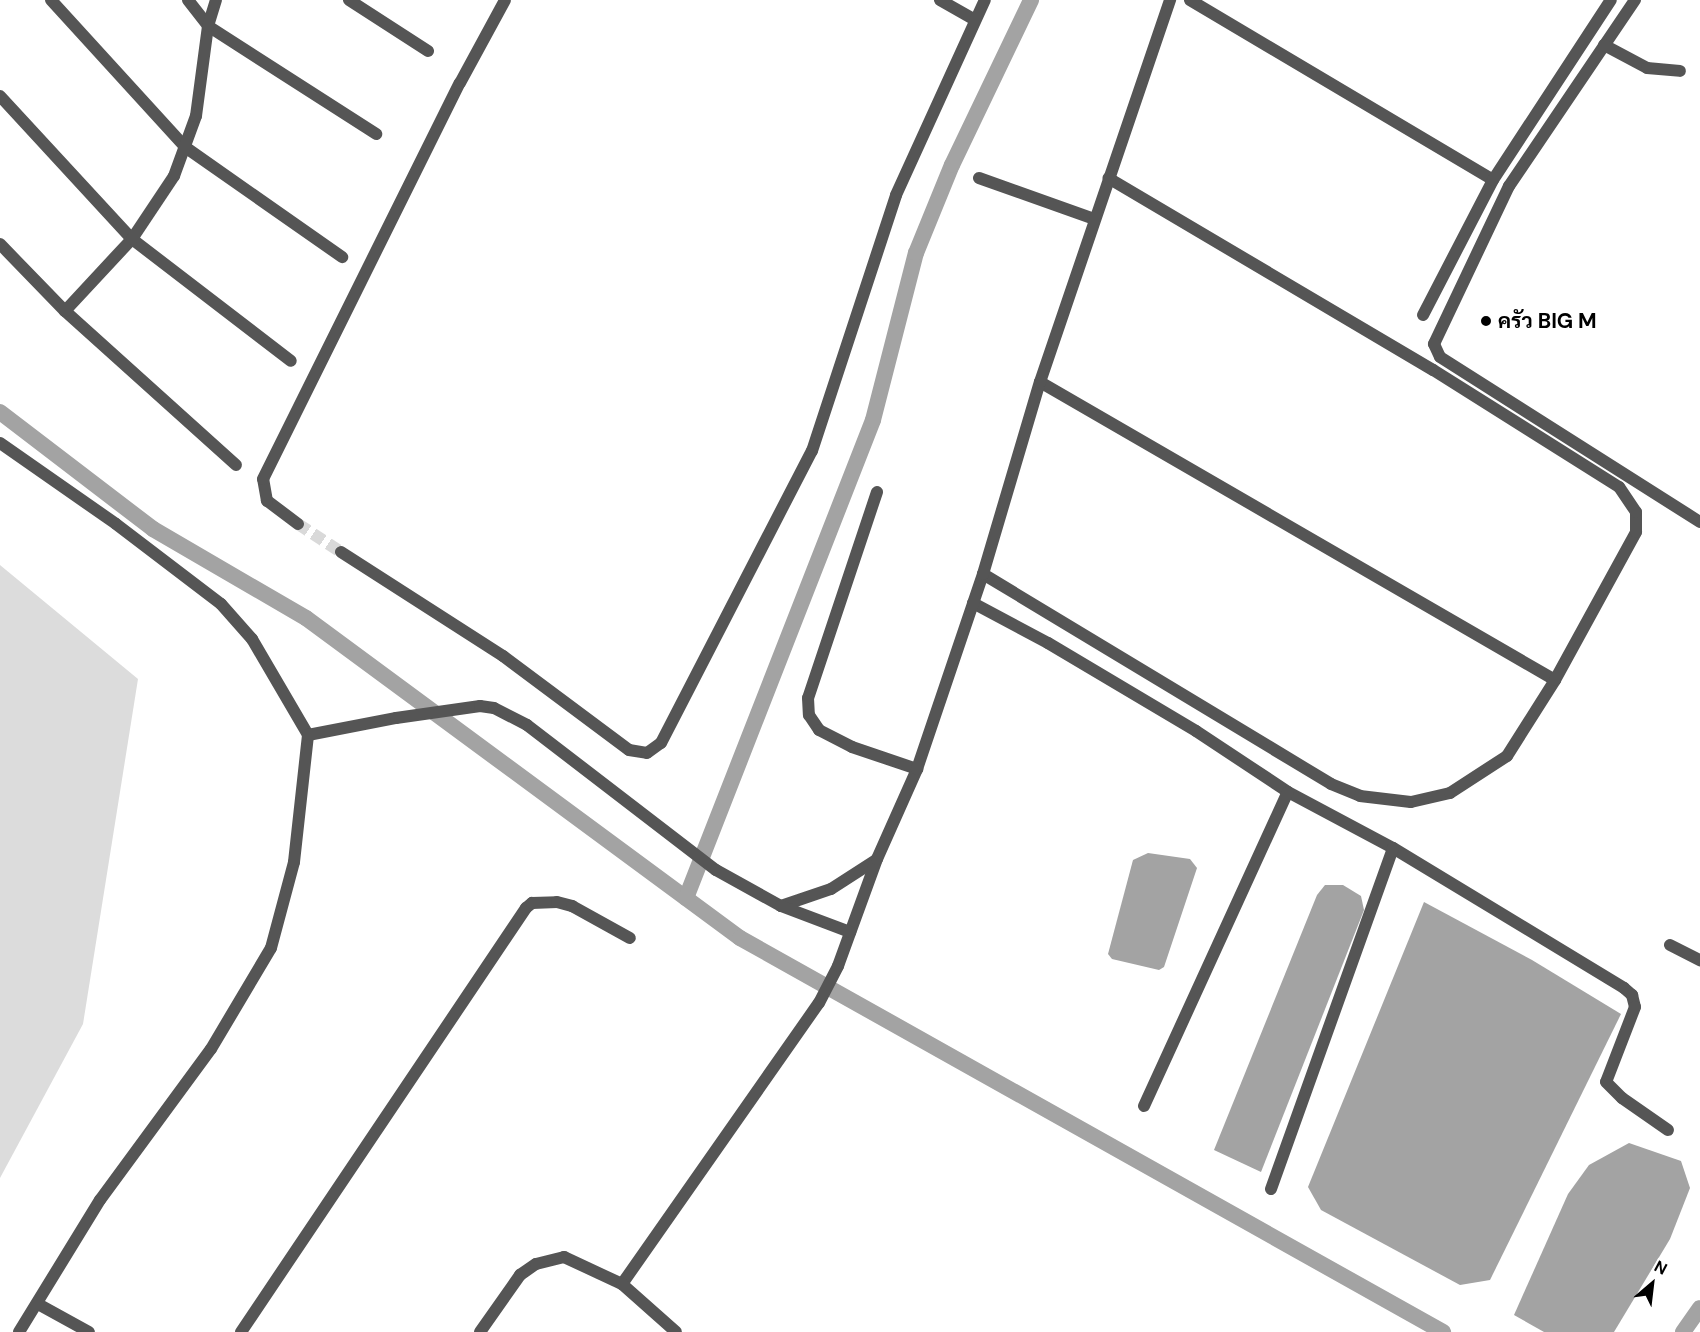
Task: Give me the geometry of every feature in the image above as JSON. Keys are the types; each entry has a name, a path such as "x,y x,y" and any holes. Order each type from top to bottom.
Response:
{"street":[{"path":"51,0 185,147 342,256"},
{"path":"188,0 208,26 376,134"},
{"path":"65,311 132,239 174,176 196,116 208,26 216,0"},
{"path":"349,0 428,51"},
{"path":"298,524 267,501 263,479 450,102 505,0"},
{"path":"940,0 975,20"},
{"path":"341,552 502,656 629,750 647,753 661,743 812,451 896,195 985,0"},
{"path":"622,1284 819,1004 838,966 877,860 917,769 983,574 1040,382 1170,0"},
{"path":"1190,0 1493,180"},
{"path":"1423,315 1493,180 1611,0"},
{"path":"1635,0 1509,186 1434,344 1440,357 1700,522"},
{"path":"1604,45 1647,68 1680,71"},
{"path":"0,96 132,239 291,362"},
{"path":"983,574 1331,784 1360,796 1395,802 1431,800 1498,765 1555,680 1636,532 1636,512 1631,500 1619,488 1433,370 1108,177"},
{"path":"979,178 1094,219"},
{"path":"0,244 65,311 236,465"},
{"path":"1040,382 1555,680"},
{"path":"0,443 116,524 221,604 252,639 308,735 294,862 271,948 211,1049 100,1200 19,1332"},
{"path":"877,492 808,698 809,716 819,730 852,747 917,769"},
{"path":"973,603 1196,731 1288,792 1393,848 1632,995 1635,1007 1606,1082 1622,1098 1668,1130"},
{"path":"308,735 396,718 480,706 527,724 716,870 781,906 850,932"},
{"path":"1144,1106 1288,792"},
{"path":"1271,1190 1393,848"},
{"path":"781,906 831,889 877,860"},
{"path":"241,1332 526,908 531,903 557,902 630,938"},
{"path":"1670,945 1700,960"},
{"path":"480,1332 520,1275 536,1264 564,1257 622,1284 676,1332"},
{"path":"38,1304 90,1332"}],"shaded area":[{"path":"0,565 138,679 83,1024 0,1178"},
{"path":"1148,853 1190,859 1197,868 1164,967 1159,970 1112,959 1108,954 1133,860"},
{"path":"1325,885 1343,885 1361,896 1364,910 1261,1172 1214,1150 1317,895"},
{"path":"1424,902 1532,960 1621,1014 1490,1280 1460,1285 1321,1210 1308,1187"},
{"path":"1629,1143 1681,1161 1690,1188 1670,1239 1614,1332 1544,1332 1514,1315 1568,1194 1589,1165"}],"waterway":[{"path":"686,898 873,420 916,253 952,165 1031,0"},
{"path":"0,412 153,529 306,618 740,938 1443,1332"},
{"path":"1683,1332 1700,1308"}],"tunnel":[{"path":"298,524 341,552"}],"place":[{"name":"ครัว BIG M","path":"1486,321"}]}
